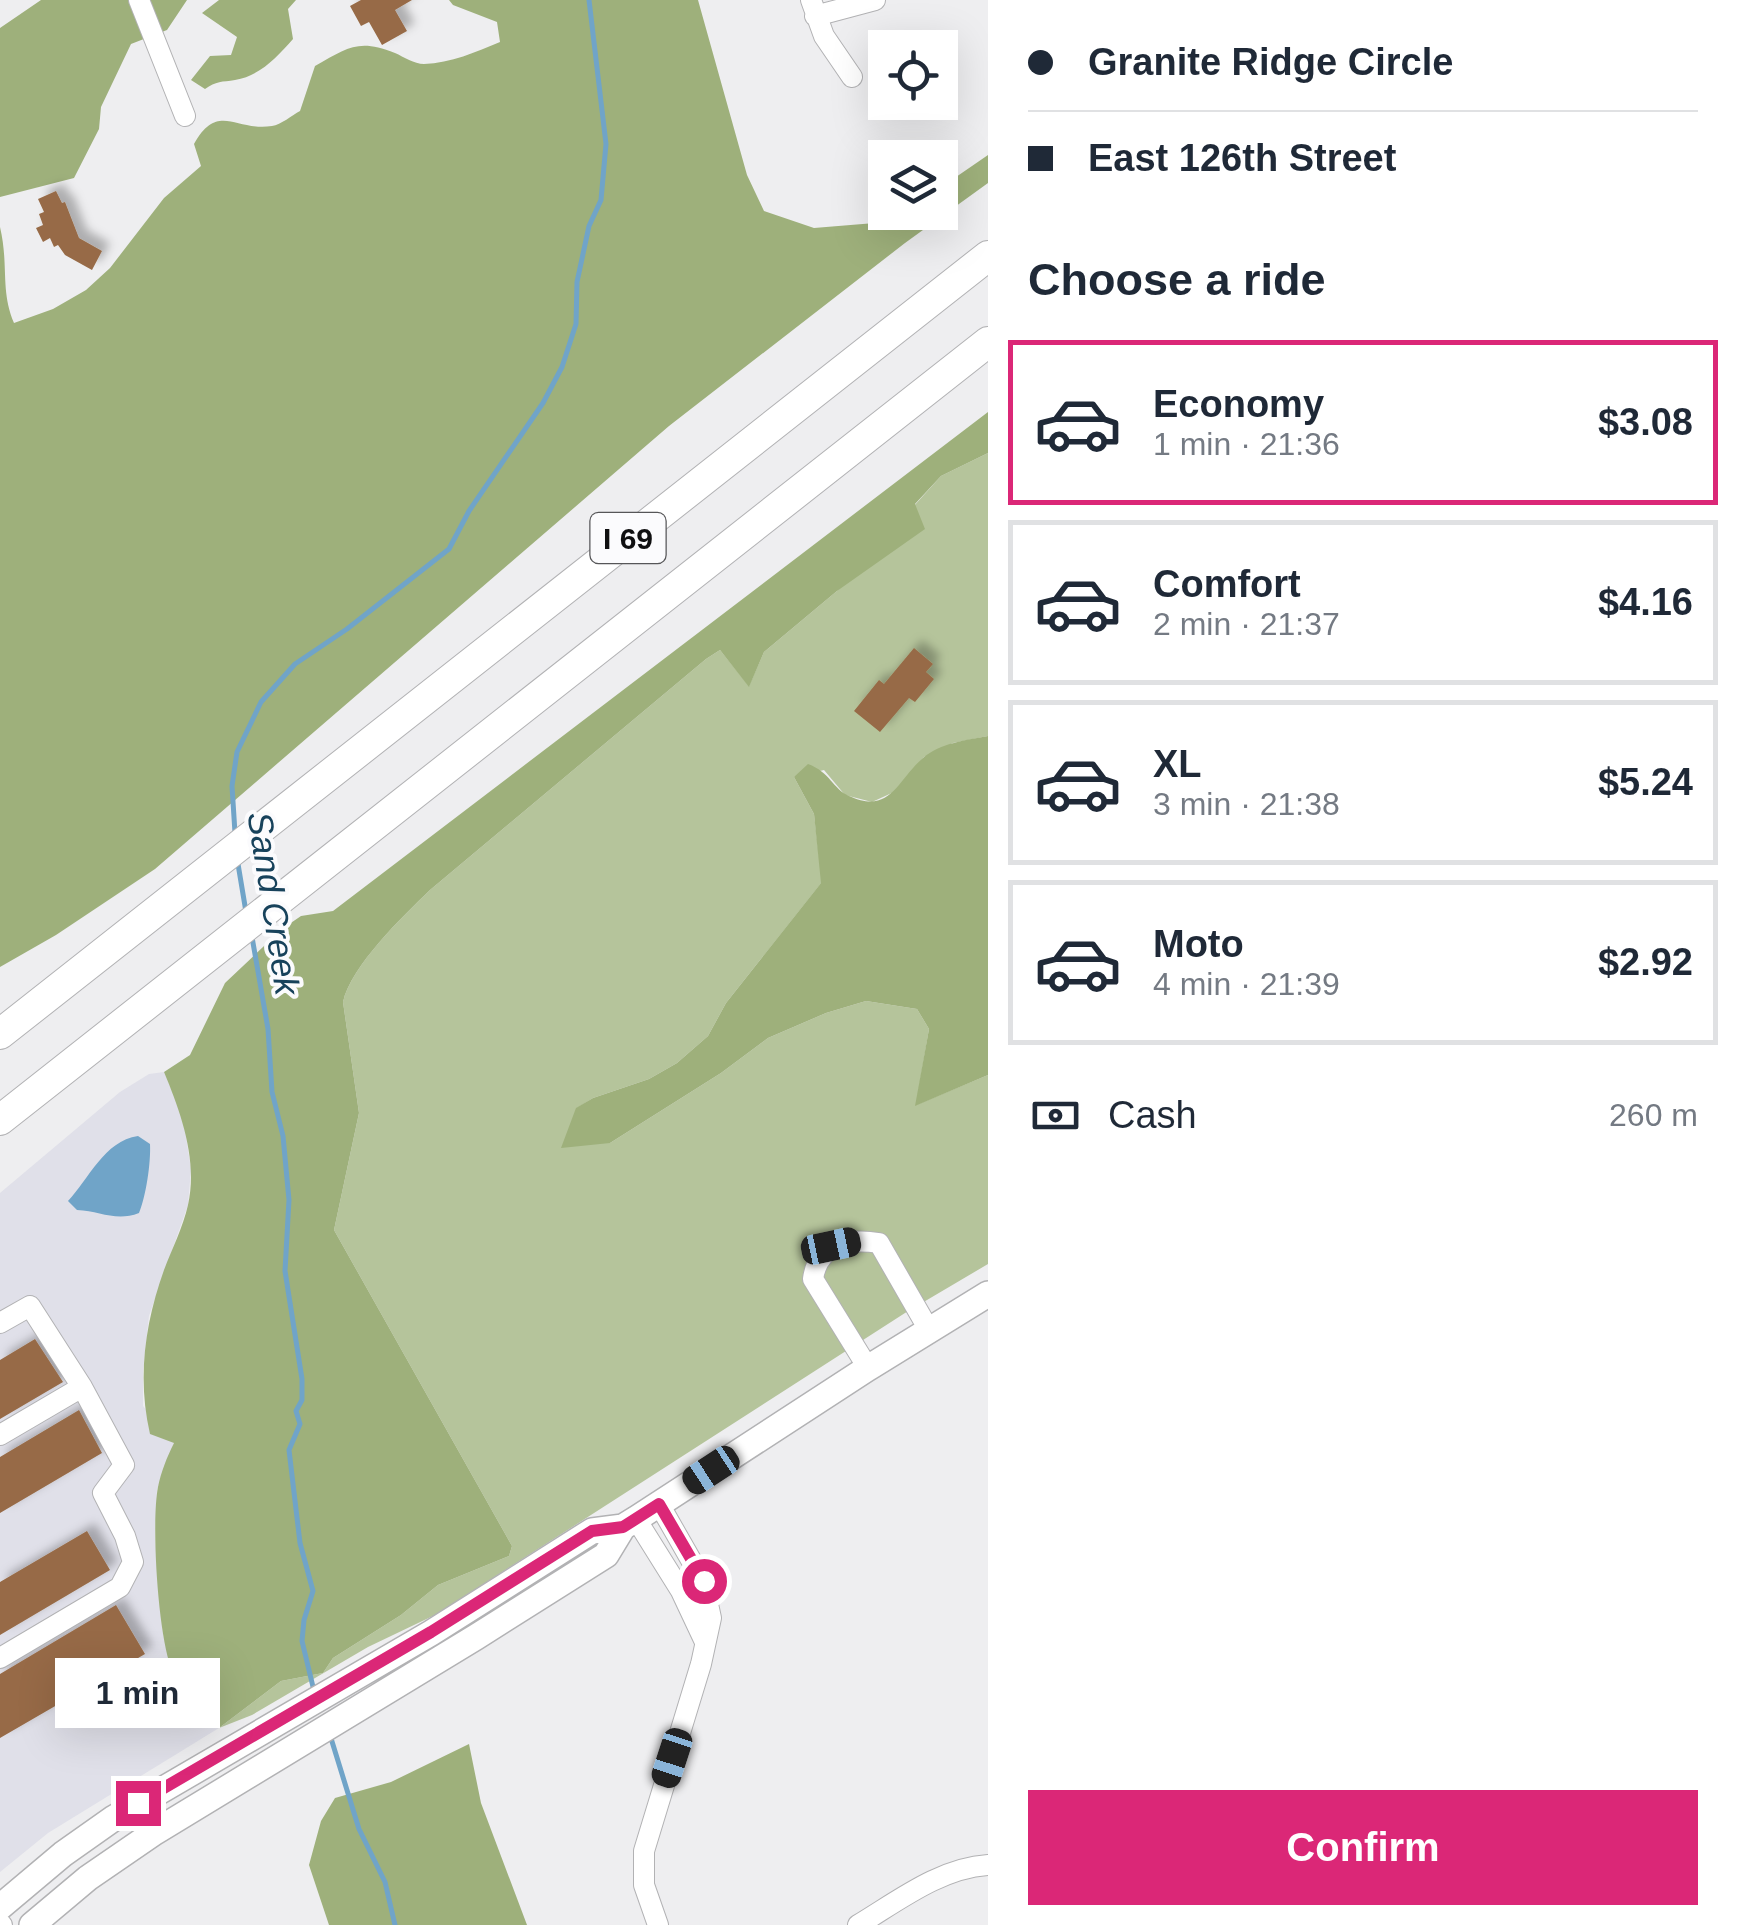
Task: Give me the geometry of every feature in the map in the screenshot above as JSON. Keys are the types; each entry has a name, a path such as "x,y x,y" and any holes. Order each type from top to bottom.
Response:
{"highway":[{"name":"I 69","path":"0,1034 988,256"},
{"name":"I 69","path":"0,1120 988,342"}],"main road":[{"path":"0,1907 114,1818 370,1669 592,1531 629,1523 988,1294"},
{"path":"32,1925 120,1855 606,1555 629,1523"}],"street":[{"path":"139,0 185,116"},
{"path":"852,77 833,52 813,8 875,0"},
{"path":"868,1368 813,1278 815,1266 831,1246 858,1240 878,1244 929,1330"},
{"path":"0,1323 30,1306 82,1388 124,1464 103,1494 126,1536 133,1562 120,1587 0,1658"},
{"path":"0,1435 82,1388"},
{"path":"658,1925 644,1885 644,1851 711,1618 704,1581 659,1504"},
{"path":"629,1523 681,1592 705,1642"},
{"path":"858,1924 940,1878 988,1865"}],"shaded area":[{"path":"164,1072 183,1117 191,1169 188,1205 149,1316 143,1406 174,1443 157,1490 155,1538 164,1639 198,1714 219,1728 48,1833 0,1872 0,1193 120,1092 149,1074"}],"green space":[{"path":"41,0 187,0 167,30 131,44 101,107 99,129 74,178 0,197 0,28"},
{"path":"219,0 296,0 288,9 293,39 260,70 205,89 191,80 210,56 231,55 237,37 202,13"},
{"path":"449,0 698,0 747,175 764,211 814,228 868,224 868,230 923,230 669,426 155,869 0,967 0,227 7,299 14,323 53,309 86,290 110,268 164,198 201,166 194,144 211,124 228,121 259,127 283,122 300,111 315,66 353,47 371,46 424,64 454,59 500,42 497,22"},
{"path":"988,155 988,183 958,205 958,176"},
{"path":"988,412 988,453 941,476 915,504 925,529 837,591 764,652 749,687 720,650 706,659 430,890 379,942 356,973 343,1002 359,1113 334,1230 512,1546 509,1556 438,1585 401,1615 333,1658 323,1673 281,1681 219,1728 190,1701 171,1667 162,1630 157,1578 158,1487 174,1443 150,1434 144,1392 145,1351 157,1290 191,1188 182,1120 164,1072 190,1055 225,983 282,929 301,916 333,911"},
{"path":"988,453 988,736 953,743 924,757 894,792 872,802 845,795 824,770 794,777 814,814 822,882 726,1003 708,1036 677,1063 649,1079 593,1098 577,1108 610,1143 721,1073 768,1038 866,1001 917,1009 929,1029 916,1105 988,1075 988,1264 905,1313 437,1614 368,1647 252,1715 219,1728 281,1681 323,1673 333,1658 401,1615 438,1585 509,1556 512,1546 334,1230 359,1113 343,1002 356,973 379,942 430,890 706,659 720,650 749,686 764,652 837,591 941,476"},
{"path":"988,736 988,1075 915,1106 929,1029 917,1009 866,1001 768,1038 721,1073 610,1143 561,1148 576,1108 593,1098 649,1079 677,1063 708,1036 726,1003 821,883 814,814 794,777 808,764 849,796 875,801 892,792 930,753"},
{"path":"469,1744 481,1803 527,1925 329,1925 309,1865 321,1821 335,1798 391,1782"}],"water":[{"path":"138,1136 150,1144 146,1189 139,1213 115,1216 77,1210 68,1201 98,1162 116,1145"}],"building":[{"path":"361,0 412,0 395,10 407,31 382,45 369,22 361,26 350,6"},
{"path":"56,191 65,202 79,238 102,251 92,270 65,255 58,245 54,247 50,238 43,242 36,228 43,225 39,214 44,212 38,199"},
{"path":"914,648 933,664 926,672 934,679 915,702 909,698 880,732 854,711 879,680 884,684"},
{"path":"35,1339 63,1382 0,1419 0,1360"},
{"path":"79,1410 102,1453 0,1513 0,1457"},
{"path":"87,1531 110,1570 0,1635 0,1582"},
{"path":"116,1605 145,1654 0,1738 0,1674"}],"waterway":[{"name":"Sand Creek","path":"235,833 232,786 237,752 261,702 295,664 347,629 449,549 469,511 543,403 562,367 576,324 577,282 589,226 601,200 606,144 589,0"},
{"name":"Sand Creek","path":"238,864 246,912"},
{"name":"Sand Creek","path":"252,937 268,1029 272,1092 283,1136 289,1200 285,1271 302,1379 302,1400 296,1411 300,1424 289,1450 300,1543 313,1591 302,1641 314,1691"},
{"name":"Sand Creek","path":"330,1735 359,1829 385,1882 395,1925"}],"route":[{"path":"138,1803 431,1632 592,1531 623,1527 659,1504 704,1581"}]}
